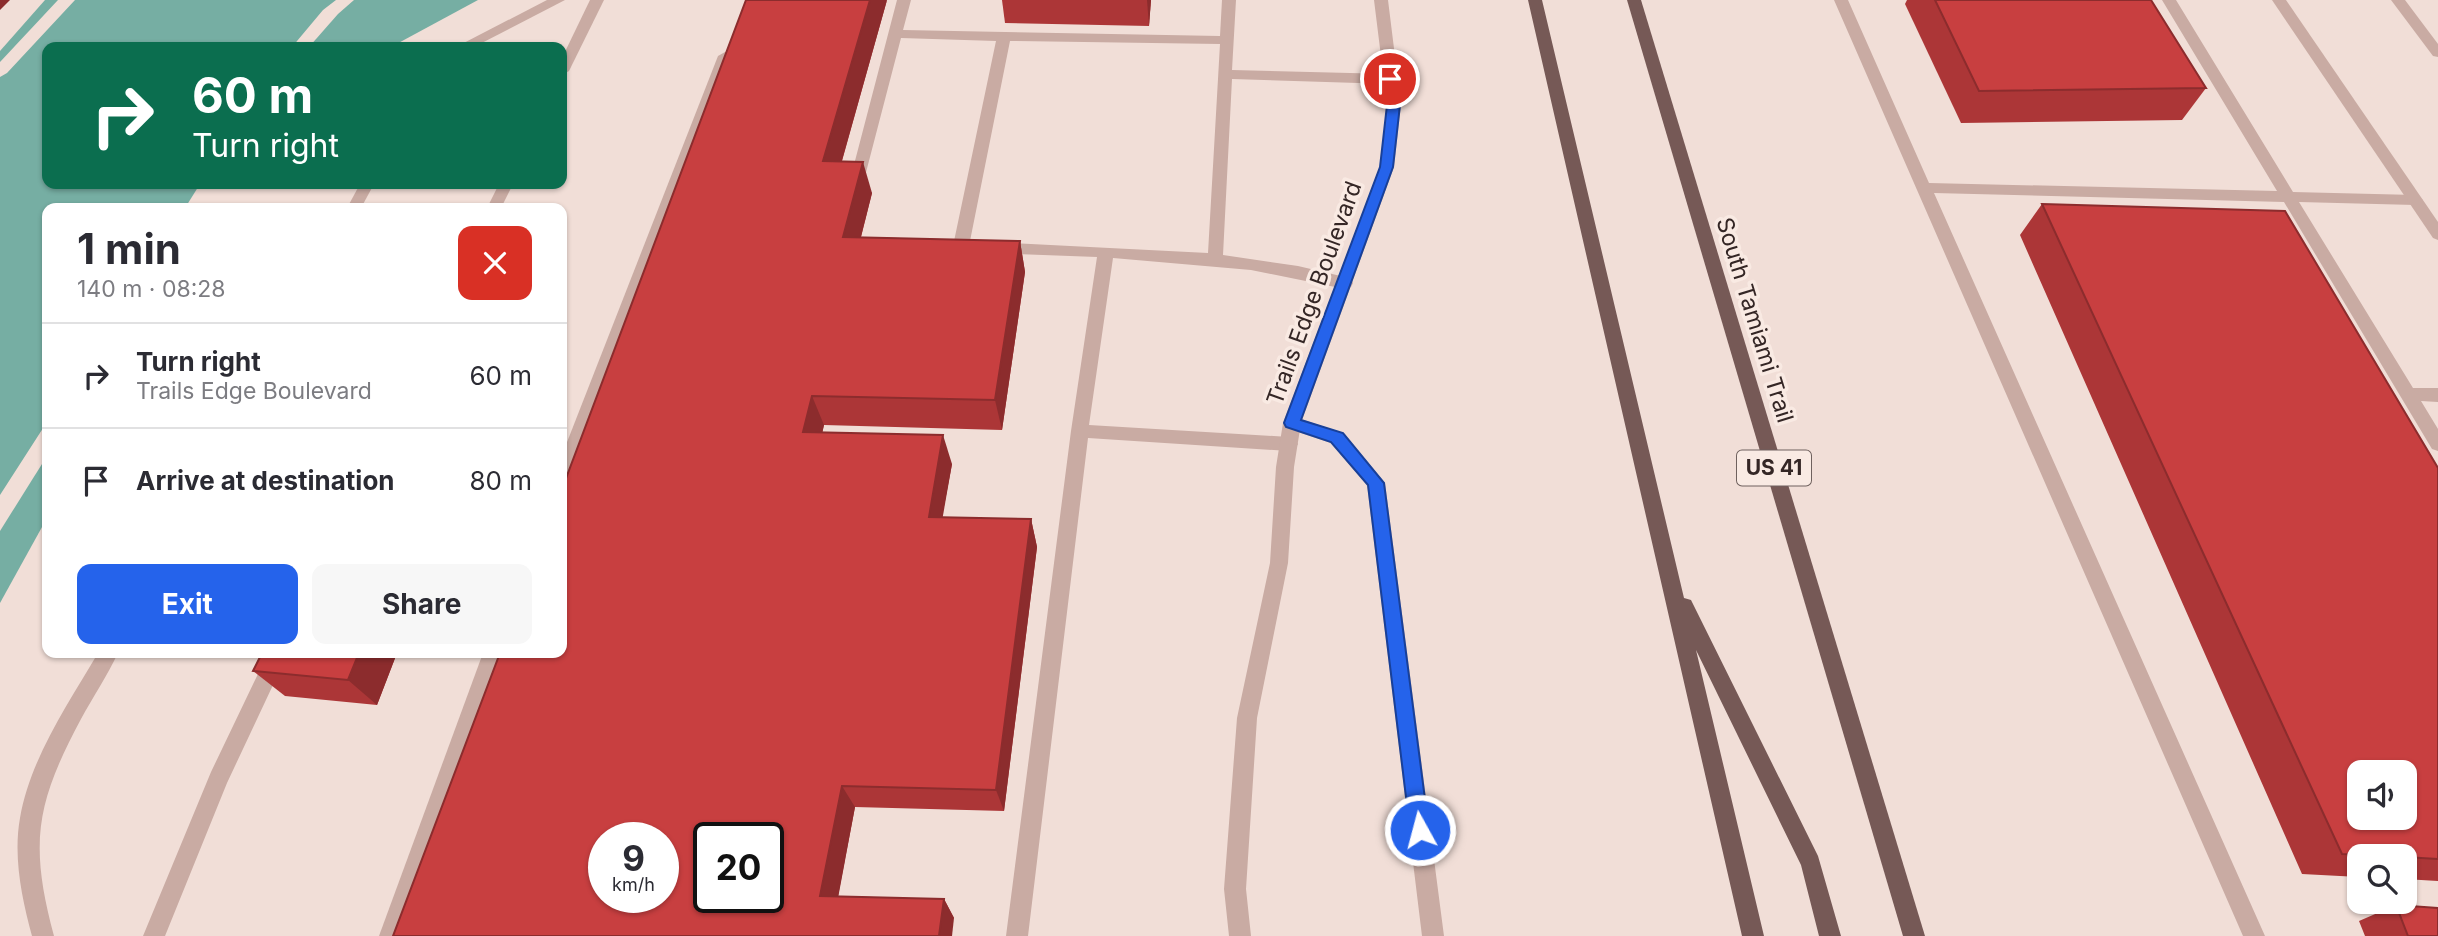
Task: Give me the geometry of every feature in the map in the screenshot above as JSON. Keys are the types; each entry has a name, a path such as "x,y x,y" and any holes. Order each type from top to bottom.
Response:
{"main road":[{"path":"1535,0 1752,936"},
{"name":"South Tamiami Trail","path":"1634,0 1914,936"},
{"path":"1670,577 1811,863 1830,936"}],"street":[{"path":"473,42 558,0"},
{"path":"567,61 597,0"},
{"path":"857,180 904,0"},
{"path":"1215,260 1229,0"},
{"name":"Trails Edge Boulevard","path":"1240,936 1235,889 1247,718 1279,563 1292,423 1387,167 1394,105 1381,0"},
{"path":"1841,0 2255,936"},
{"path":"2169,0 2438,444"},
{"path":"2279,0 2438,234"},
{"path":"2398,0 2438,54"},
{"path":"895,34 1227,40"},
{"path":"567,464 733,37"},
{"path":"1003,37 961,246 1215,260 1302,271 1345,283"},
{"path":"1225,74 1390,79"},
{"path":"1925,188 2415,200"},
{"path":"1017,936 1080,431 1106,252"},
{"path":"2407,394 2438,395"},
{"path":"1292,423 1337,438 1376,483 1433,936"},
{"path":"1080,431 1289,444"},
{"path":"43,936 32,896 30,818 45,774 105,658"},
{"path":"155,936 218,779 276,658"},
{"path":"390,936 491,658"}],"water":[{"path":"45,0 58,0 0,62 0,51"},
{"path":"75,0 336,0 323,10 296,42 42,42 42,189 197,189 188,203 42,203 42,430 0,495 0,77 7,73"},
{"path":"354,0 478,0 400,42 313,42"},
{"path":"42,464 42,527 0,603 0,531"}],"building":[{"path":"746,0 870,0 823,161 863,162 843,237 1020,241 995,400 812,396 803,432 943,435 929,517 1031,519 996,790 842,786 820,896 944,899 939,936 393,936 498,658 567,658 567,476"},
{"path":"1935,0 2151,0 2206,88 1979,91"},
{"path":"2042,204 2285,211 2438,468 2438,859 2417,858 2417,844 2347,844 2347,854 2342,854"},
{"path":"260,658 357,658 348,680 253,671"},
{"path":"2417,906 2438,908 2438,936 2408,936 2399,914 2417,914"}],"route":[{"path":"1390,79 1394,105 1387,167 1292,423 1337,438 1376,483 1420,830"}]}
